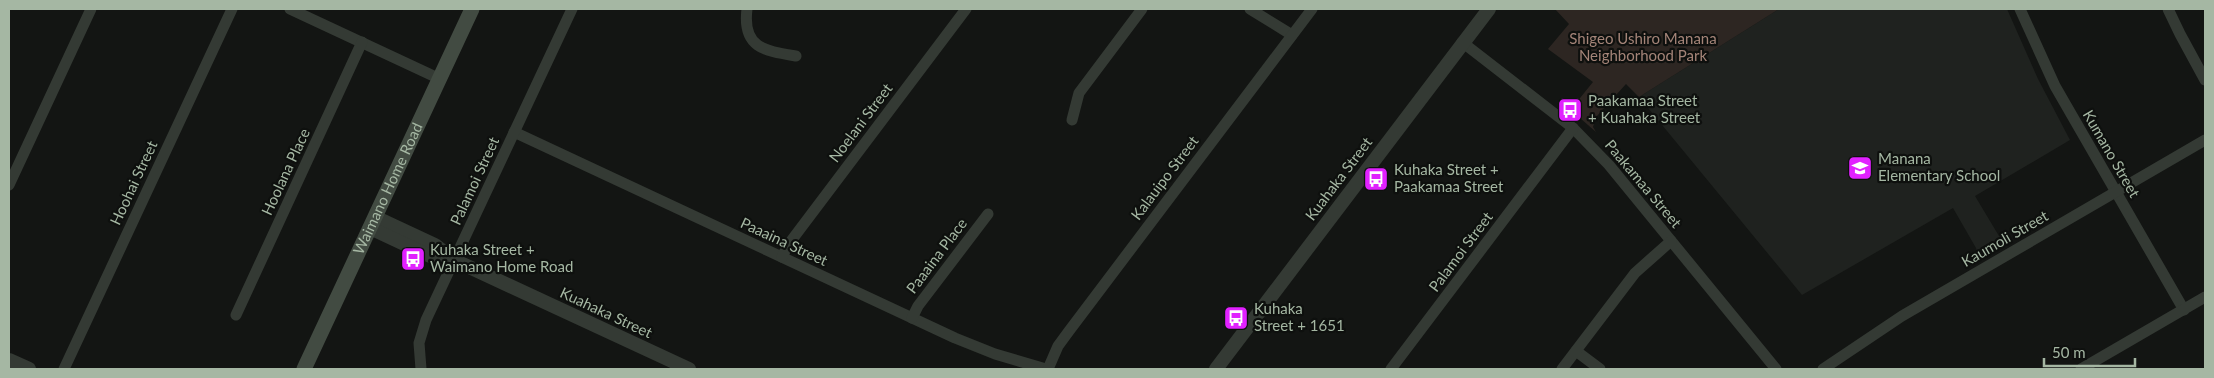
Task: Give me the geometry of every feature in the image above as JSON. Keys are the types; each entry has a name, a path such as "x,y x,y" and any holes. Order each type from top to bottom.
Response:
{"main road":[{"name":"Waimano Home Road","path":"304,369 472,9"}],"street":[{"path":"9,185 91,9"},
{"name":"Hoohai Street","path":"64,369 232,9"},
{"path":"290,9 440,79"},
{"name":"Palamoi Street","path":"421,369 419,354 422,332 572,9"},
{"path":"747,9 748,31 758,46 768,52 796,56"},
{"name":"Noelani Street","path":"782,257 788,245 965,9"},
{"path":"1072,120 1079,93 1142,9"},
{"path":"1250,9 1292,35"},
{"name":"Kalauipo Street","path":"1047,369 1058,346 1069,331 1312,9"},
{"name":"Kuahaka Street","path":"1216,369 1462,42 1489,9"},
{"name":"Kumano Street","path":"2020,9 2055,86 2184,310"},
{"path":"2168,9 2205,80"},
{"name":"Hoolana Place","path":"236,315 362,42"},
{"name":"Paakamaa Street","path":"1462,42 1572,128 1610,164 1776,369"},
{"name":"Palamoi Street","path":"1392,369 1572,128"},
{"name":"Paaaina Street","path":"514,132 912,318 996,354 1047,369"},
{"name":"Kaumoli Street","path":"1822,369 1902,316 2205,140"},
{"name":"Paaaina Place","path":"912,318 918,306 988,214"},
{"name":"Kuahaka Street","path":"373,223 430,256 454,260 689,369"},
{"path":"1562,369 1634,273 1671,241"},
{"path":"2081,369 2205,297"},
{"path":"1576,352 1600,369"},
{"path":"9,360 29,369"}],"shaded area":[{"name":"Manana Elementary School","path":"1779,9 2007,9 2038,79 2070,140 1975,196 1999,236 2003,239 2011,238 1973,260 1977,252 1976,248 1953,208 1802,295 1639,97"}],"green space":[{"name":"Shigeo Ushiro Manana Neighborhood Park","path":"1555,9 1779,9 1639,97 1626,84 1596,117 1593,127 1596,132 1564,104 1576,103 1593,82 1548,49 1569,24"}],"place":[{"name":"Paakamaa Street + Kuahaka Street","path":"1570,110"},
{"name":"Manana Elementary School","path":"1860,168"},
{"name":"Kuhaka Street + Paakamaa Street","path":"1376,179"},
{"name":"Kuhaka Street + Waimano Home Road","path":"413,259"},
{"name":"Kuhaka Street + 1651","path":"1236,318"}]}
